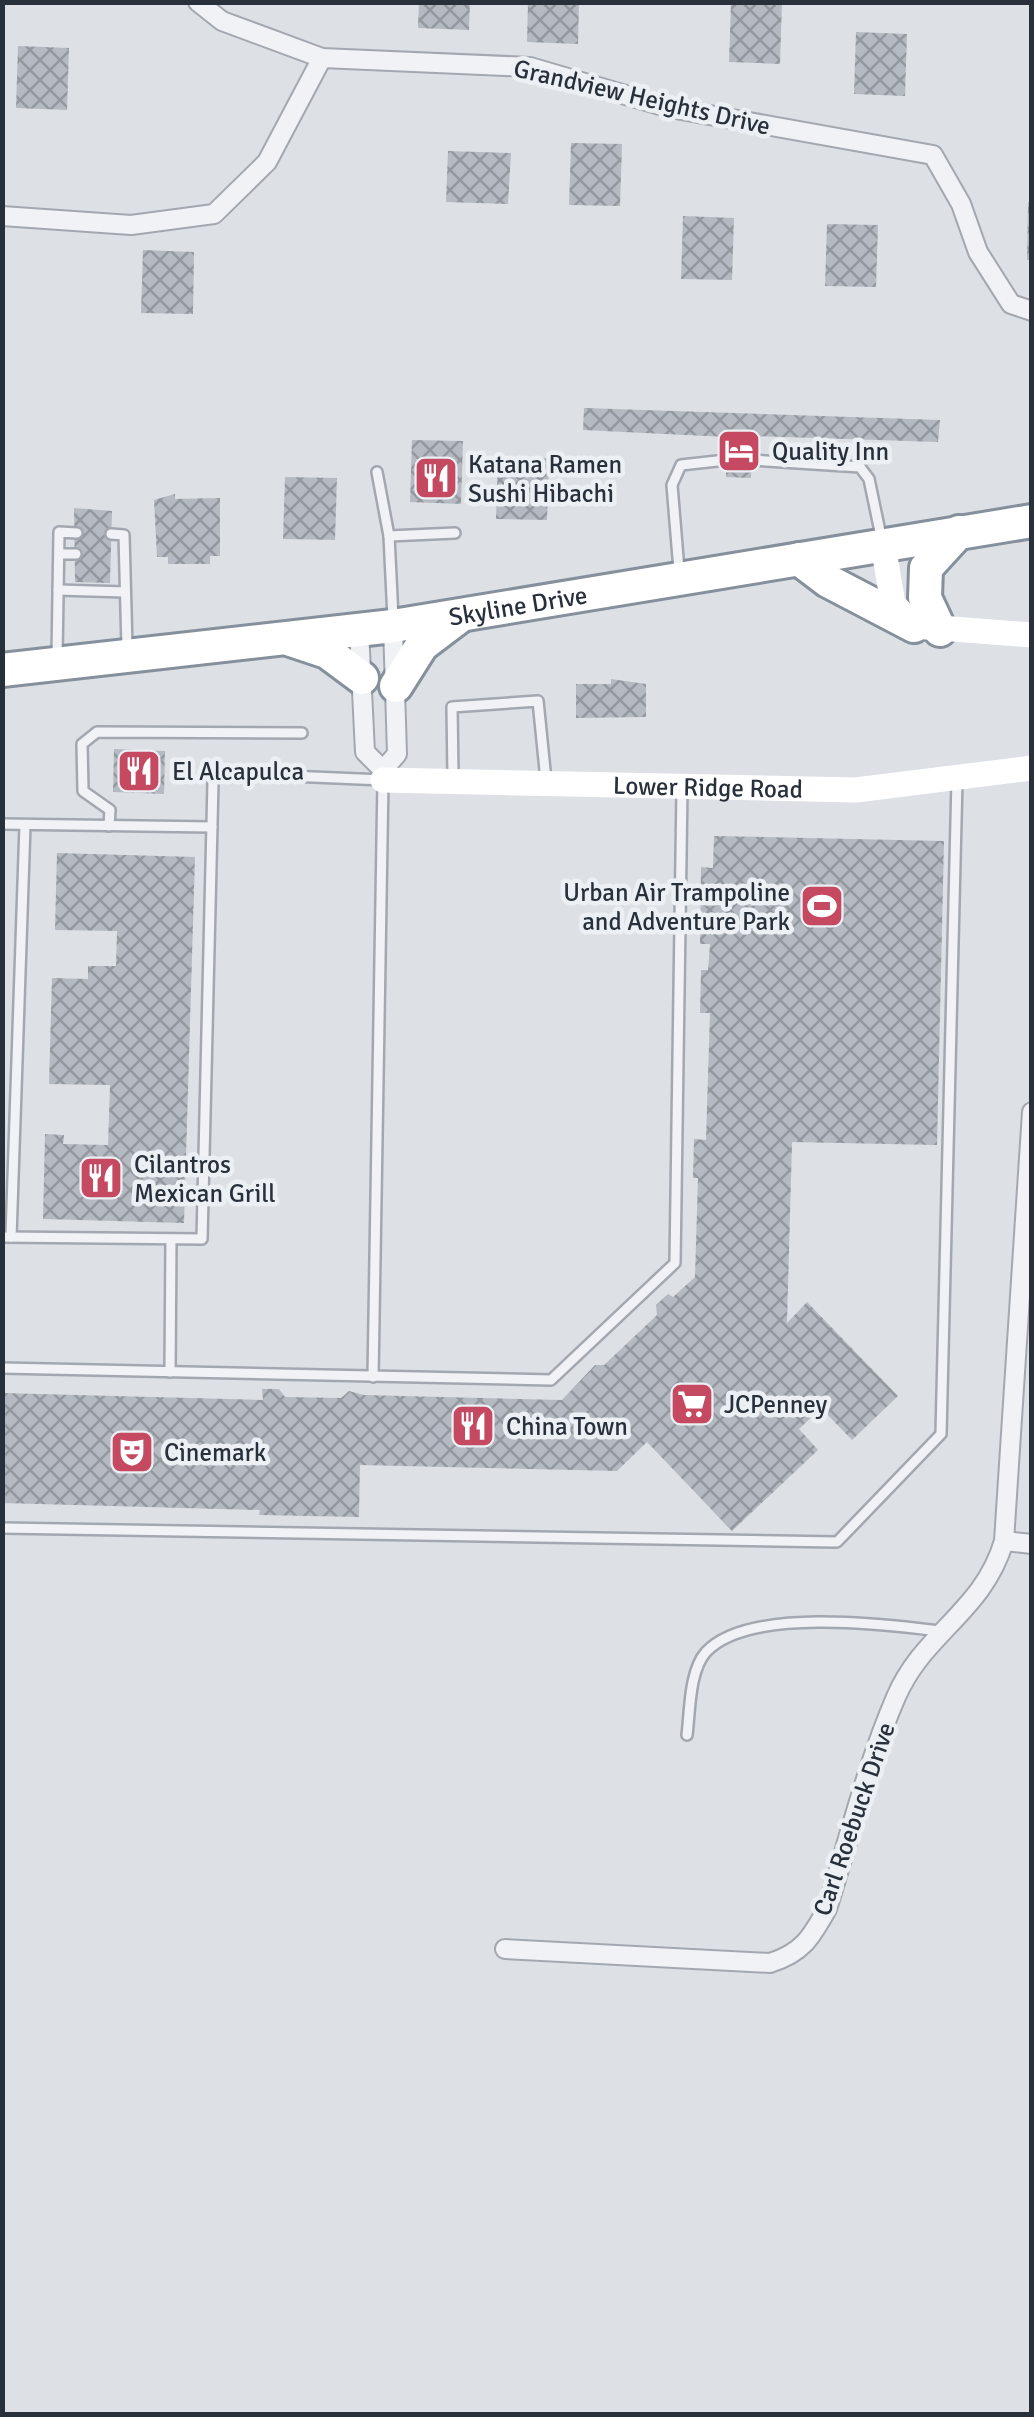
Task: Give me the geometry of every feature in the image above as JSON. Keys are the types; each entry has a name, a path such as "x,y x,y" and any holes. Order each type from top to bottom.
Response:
{"highway":[{"name":"Skyline Drive","path":"2,670 393,626 1032,521"},
{"path":"799,559 828,581 927,628 926,568 960,532"},
{"path":"396,686 422,645 465,612"},
{"path":"287,638 327,652 362,678"}],"street":[{"path":"2,216 131,224 214,214 267,162 322,58 222,21 198,2"},
{"name":"Grandview Heights Drive","path":"322,58 530,67 670,108 933,155 961,204 978,252 1011,304 1032,311"},
{"path":"883,545 893,604 927,628 1016,630 1032,635"},
{"path":"358,630 365,752 383,775 397,754 393,626"},
{"name":"Lower Ridge Road","path":"383,775 856,790 1032,768"},
{"name":"Carl Roebuck Drive","path":"505,1949 770,1964 796,1954 827,1909 896,1695 940,1631 982,1593 1004,1542 1032,1112"},
{"path":"1004,1542 1032,1544"}],"lane":[{"path":"680,578 672,485 681,465 726,460"},
{"path":"752,460 860,467 869,479 883,545"},
{"path":"377,472 389,536 393,626"},
{"path":"56,664 59,532 77,533"},
{"path":"389,536 455,533"},
{"path":"111,534 124,535 127,656"},
{"path":"58,554 76,554"},
{"path":"110,556 124,556"},
{"path":"58,590 125,592"},
{"path":"454,779 452,707 538,701 546,782"},
{"path":"109,826 110,810 84,791 82,744 97,732 302,733"},
{"path":"25,825 7,1237 203,1238 212,782 219,774 383,775 374,1377"},
{"path":"2,1528 837,1542 941,1434 957,778"},
{"path":"2,1368 551,1380 672,1268 682,785"},
{"path":"2,824 212,827"},
{"path":"170,1372 171,1240"},
{"path":"687,1735 694,1680 704,1654 728,1636 758,1626 794,1624 940,1631"}],"building":[{"path":"419,2 470,2 469,30 418,28"},
{"path":"528,2 579,2 578,44 527,42"},
{"path":"731,2 782,2 780,64 729,62"},
{"path":"856,32 907,34 905,96 854,94"},
{"path":"18,46 69,48 67,110 16,108"},
{"path":"571,143 622,144 620,206 569,205"},
{"path":"448,151 511,153 508,204 446,202"},
{"path":"1028,202 1032,202 1032,260 1027,260"},
{"path":"683,216 734,218 732,280 681,279"},
{"path":"827,224 878,225 876,287 825,286"},
{"path":"143,250 194,252 193,314 141,313"},
{"name":"Quality Inn","path":"584,408 940,420 938,442 752,436 751,478 726,477 727,437 583,430"},
{"path":"412,440 463,441 461,504 410,502"},
{"path":"498,457 549,458 547,520 496,519"},
{"path":"285,477 337,478 335,540 283,539"},
{"path":"175,494 175,499 220,498 220,556 210,556 210,564 168,564 168,557 157,557 154,500"},
{"path":"74,508 112,511 110,583 75,582"},
{"path":"611,679 646,684 646,717 576,718 576,684 611,684"},
{"name":"El Alcapulca","path":"114,749 165,751 164,794 113,792"},
{"path":"714,836 944,841 937,1145 792,1142 787,1323 807,1302 898,1396 852,1440 821,1408 799,1429 818,1450 732,1531 647,1442 617,1471 360,1465 359,1517 259,1515 260,1510 2,1503 2,1393 263,1400 262,1389 279,1389 285,1397 341,1398 349,1391 364,1395 562,1400 595,1365 604,1365 657,1315 656,1305 668,1294 673,1297 695,1277 698,1178 693,1178 694,1139 706,1140 710,1013 700,1013 701,970 708,970 710,944 700,944 701,867 713,868"},
{"path":"57,853 195,857 184,1223 43,1219 45,1134 64,1135 63,1144 108,1145 110,1085 49,1084 52,978 88,979 88,966 116,966 117,931 55,930"}],"place":[{"name":"Quality Inn","path":"739,451"},
{"name":"Katana Ramen Sushi Hibachi","path":"436,478"},
{"name":"El Alcapulca","path":"139,771"},
{"name":"Urban Air Trampoline and Adventure Park","path":"822,906"},
{"name":"Cilantros Mexican Grill","path":"101,1178"},
{"name":"JCPenney","path":"692,1404"},
{"name":"China Town","path":"473,1426"},
{"name":"Cinemark","path":"132,1452"}]}
